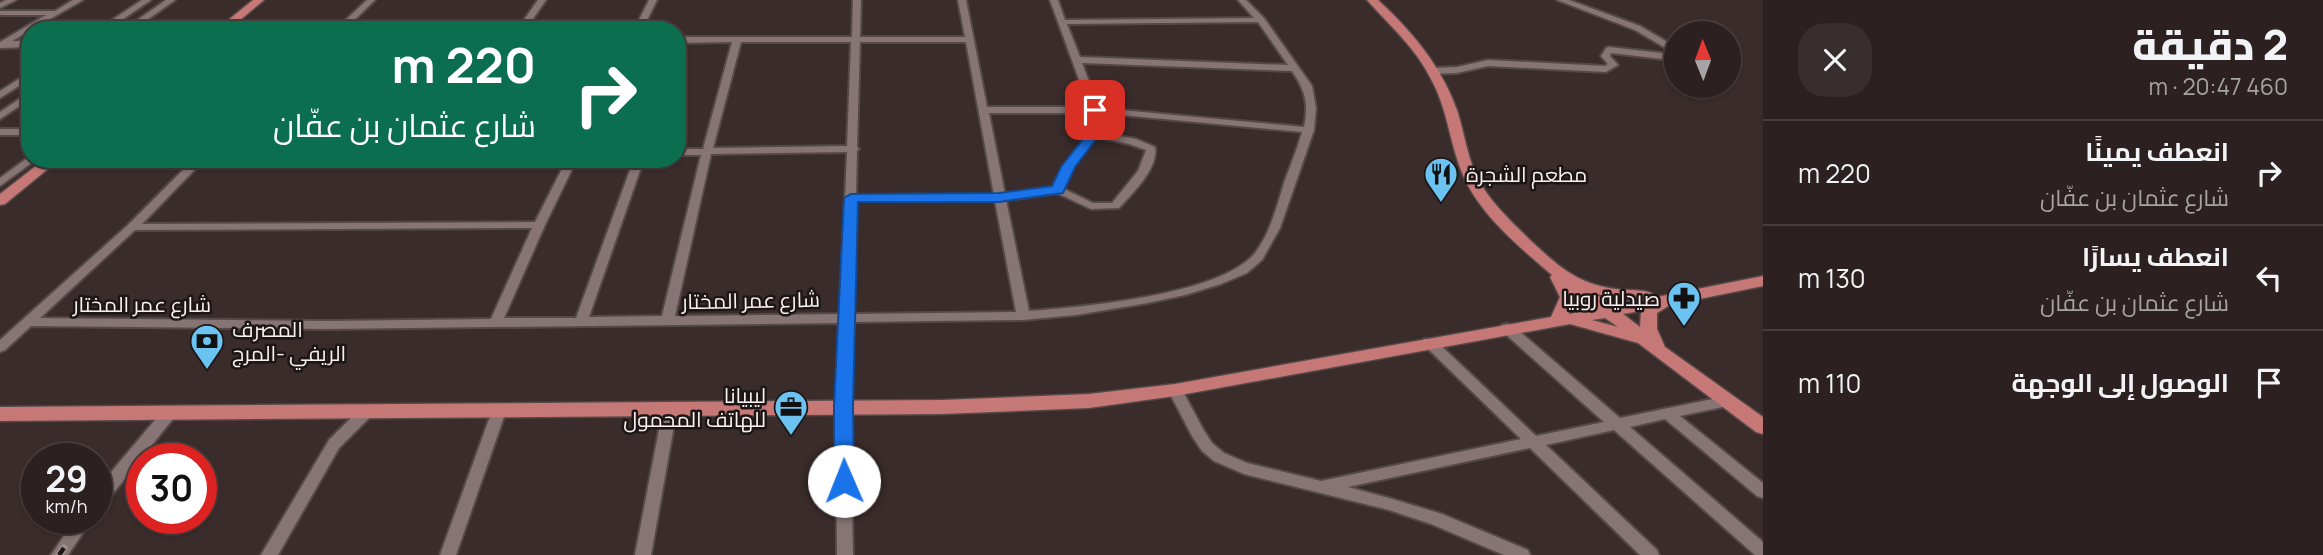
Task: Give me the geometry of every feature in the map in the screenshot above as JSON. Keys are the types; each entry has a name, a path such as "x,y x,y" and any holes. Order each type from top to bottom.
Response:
{"main road":[{"path":"232,21 259,0"},
{"path":"1372,0 1407,33 1431,71 1450,107 1457,143 1470,179 1498,214 1561,276 1763,427"},
{"path":"0,201 42,168"},
{"path":"1561,276 1629,296 1674,299"},
{"path":"1561,276 1568,297 1562,320"},
{"path":"0,414 1015,405 1089,401 1175,390 1429,342 1608,312 1763,281"},
{"path":"1654,347 1647,320 1649,310 1674,299"},
{"path":"1562,320 1654,347"}],"street":[{"path":"0,6 12,0"},
{"path":"43,21 79,0"},
{"path":"115,21 147,0"},
{"path":"140,21 171,0"},
{"path":"348,21 370,0"},
{"path":"527,21 542,0"},
{"path":"642,21 653,0"},
{"path":"845,555 843,406 858,39 857,0"},
{"path":"962,0 1023,316"},
{"path":"1054,0 1095,110 1093,134 1068,167 1058,190"},
{"name":"شارع عمر المختار","path":"27,323 496,323 1023,316 1059,313 1200,289 1248,268 1257,259 1272,232 1309,130 1310,96 1261,20 1242,0"},
{"path":"1561,0 1612,18 1664,41"},
{"path":"0,13 59,12"},
{"path":"1064,22 1261,20"},
{"path":"1,44 21,33"},
{"path":"686,40 968,39"},
{"path":"668,320 707,151 737,40"},
{"path":"1,44 21,44"},
{"path":"1431,71 1457,70 1488,63 1606,69 1614,65 1605,56 1609,50 1664,56"},
{"path":"1077,60 1294,68"},
{"path":"0,94 21,81"},
{"path":"0,116 21,102"},
{"path":"983,110 1095,110 1309,130"},
{"path":"0,132 21,132"},
{"path":"851,198 999,198 1058,190 1091,206 1115,206 1129,191 1150,157 1151,149 1143,144 1093,134"},
{"path":"686,152 854,149"},
{"path":"3,179 21,166"},
{"path":"0,348 132,227 191,168"},
{"path":"496,323 568,168"},
{"path":"581,321 636,168"},
{"path":"3,179 32,176"},
{"path":"132,227 539,225"},
{"path":"1507,328 1763,552"},
{"path":"1429,342 1651,555"},
{"path":"1175,390 1202,440 1219,457 1244,468 1436,519 1522,555"},
{"path":"1321,487 1727,401"},
{"path":"643,555 670,409"},
{"path":"112,483 171,411"},
{"path":"269,555 334,444 367,411"},
{"path":"448,555 499,411"},
{"path":"1668,414 1763,492"},
{"path":"59,555 74,534"}],"railway":[{"path":"59,555 64,548"}],"place":[{"name":"مطعم الشجرة","path":"1441,204"},
{"name":"صيدلية روبيا","path":"1684,328"},
{"name":"المصرف الريفي -المرج","path":"207,371"},
{"name":"ليبيانا للهاتف المحمول","path":"791,437"}],"route":[{"path":"844,481 843,406 851,198 999,198 1058,190 1068,167 1093,134 1095,110"}]}
